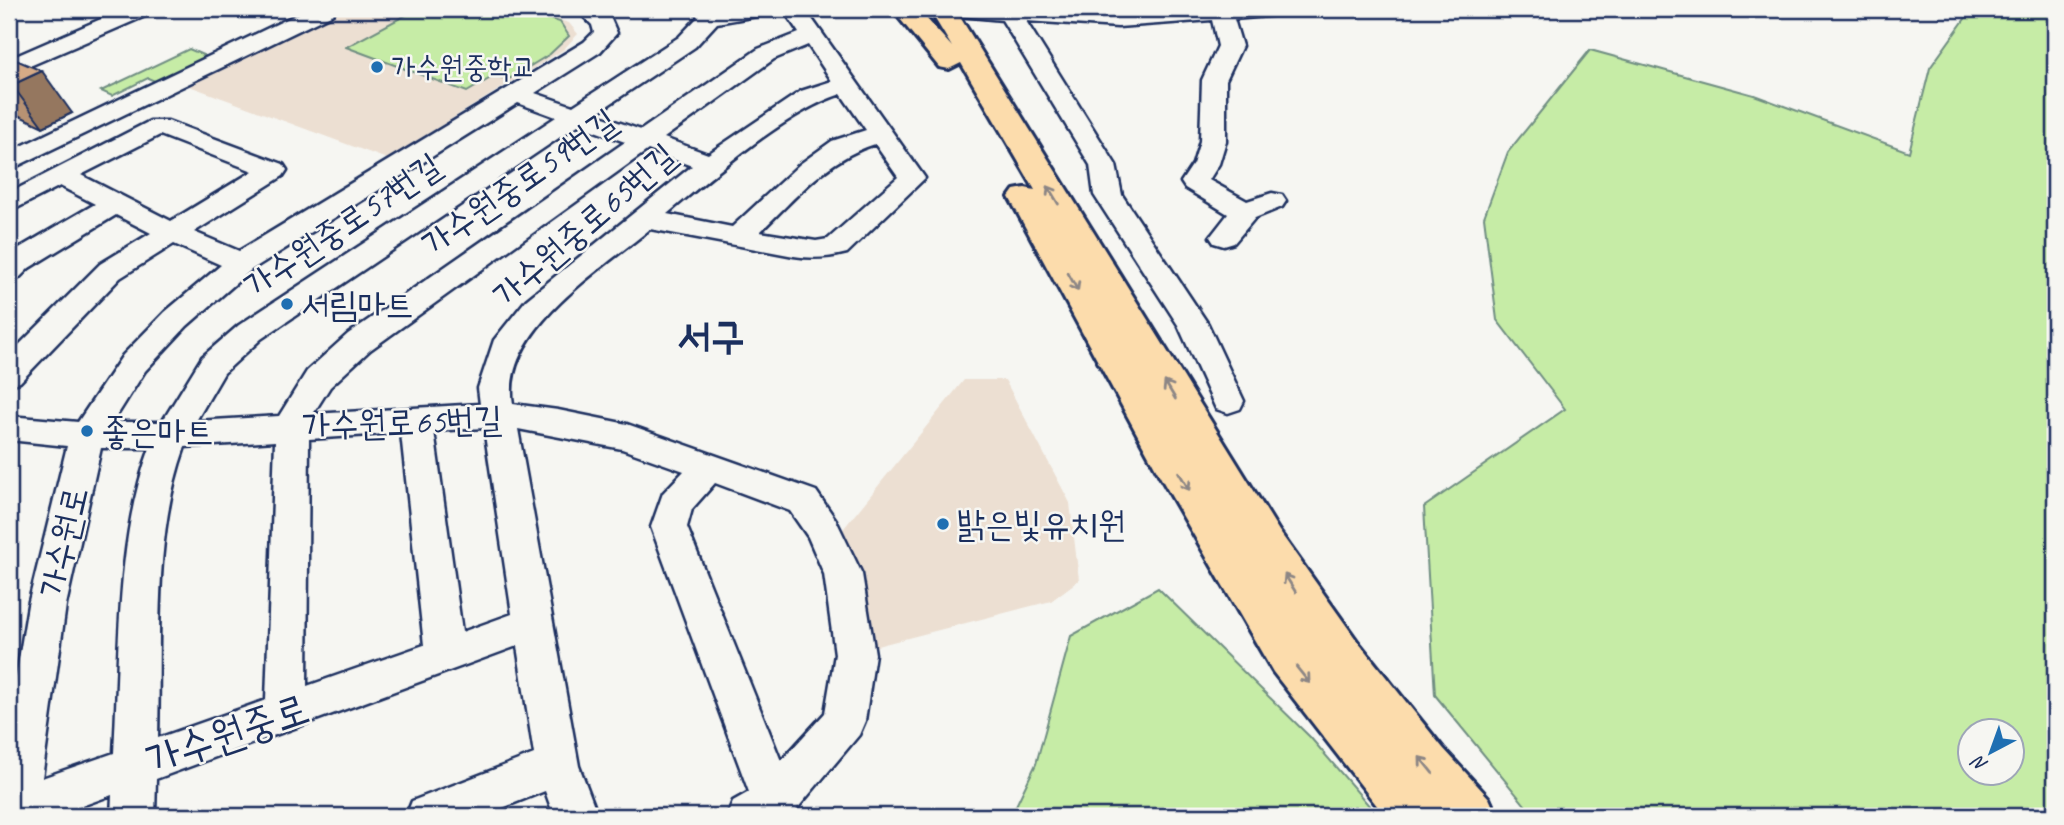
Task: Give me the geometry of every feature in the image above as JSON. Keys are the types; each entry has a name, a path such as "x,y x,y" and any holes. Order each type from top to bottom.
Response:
{"main road":[{"path":"905,9 963,64 1176,468 1289,658 1417,816"},
{"path":"920,9 963,64 1324,637 1444,788 1471,816"},
{"path":"956,9 963,64"}],"street":[{"path":"9,68 142,9"},
{"path":"15,154 325,9"},
{"name":"가수원로","path":"13,812 47,605 88,435 134,363 176,319 241,263 592,47 606,33 602,22 587,9"},
{"path":"707,13 760,9"},
{"path":"645,219 794,247 816,250 837,247 912,178 794,9"},
{"path":"956,9 1118,20 1282,9"},
{"path":"1008,11 1104,164 1108,195 1193,324 1228,401"},
{"name":"가수원중로57번길","path":"132,816 145,547 154,484 172,435 192,396 214,365 250,332 687,42 707,13"},
{"path":"1211,13 1230,46 1214,80 1213,141 1206,164 1194,182 1245,212"},
{"name":"가수원중로59번길","path":"286,713 292,427 308,391 327,368 359,342 644,140 766,54 813,35"},
{"name":"가수원중로65번길","path":"535,623 494,388 510,340 537,307 711,164 810,96 846,84"},
{"path":"516,94 711,164"},
{"path":"9,204 60,175 159,126 274,170 110,271 9,374"},
{"path":"738,236 809,170 841,146 880,134"},
{"path":"60,175 171,232 241,263"},
{"path":"1224,237 1245,212 1272,201"},
{"path":"9,271 19,261 115,204"},
{"name":"가수원로65번길","path":"88,435 172,435 499,415 558,422 627,438 710,466 803,501 823,530 843,574 855,654 844,721 762,808 669,527 676,503 710,466"},
{"path":"416,420 445,655"},
{"name":"가수원로","path":"9,428 88,435"},
{"path":"535,623 557,766 576,816"},
{"name":"가수원중로","path":"13,812 135,764 286,713 535,623"},
{"path":"428,816 557,766"}],"shaded area":[{"name":"가수원중학교","path":"337,9 524,9 569,23 578,34 563,50 387,159 184,84"},
{"path":"964,380 1005,380 1070,503 1079,580 1051,601 873,647 840,533"}],"green space":[{"path":"417,9 518,9 560,22 569,36 550,54 509,79 494,76 467,92 346,47"},
{"path":"1972,9 2055,9 2055,816 1534,816 1435,695 1424,507 1565,409 1497,320 1484,217 1508,152 1590,50 1754,95 1909,152 1930,68"},
{"path":"189,49 210,58 123,101 119,99 155,81 148,78 112,96 101,91"},
{"path":"1158,588 1310,737 1378,816 1011,816 1036,764 1071,636"}],"building":[{"path":"9,57 42,71 9,84"}],"tunnel":[{"path":"939,9 968,11"}],"place":[{"name":"가수원중학교","path":"377,67"},
{"name":"서림마트","path":"287,304"},
{"name":"좋은마트","path":"87,431"},
{"name":"밝은빛유치원","path":"943,524"}],"district":[{"name":"서구","path":"711,335"}]}
